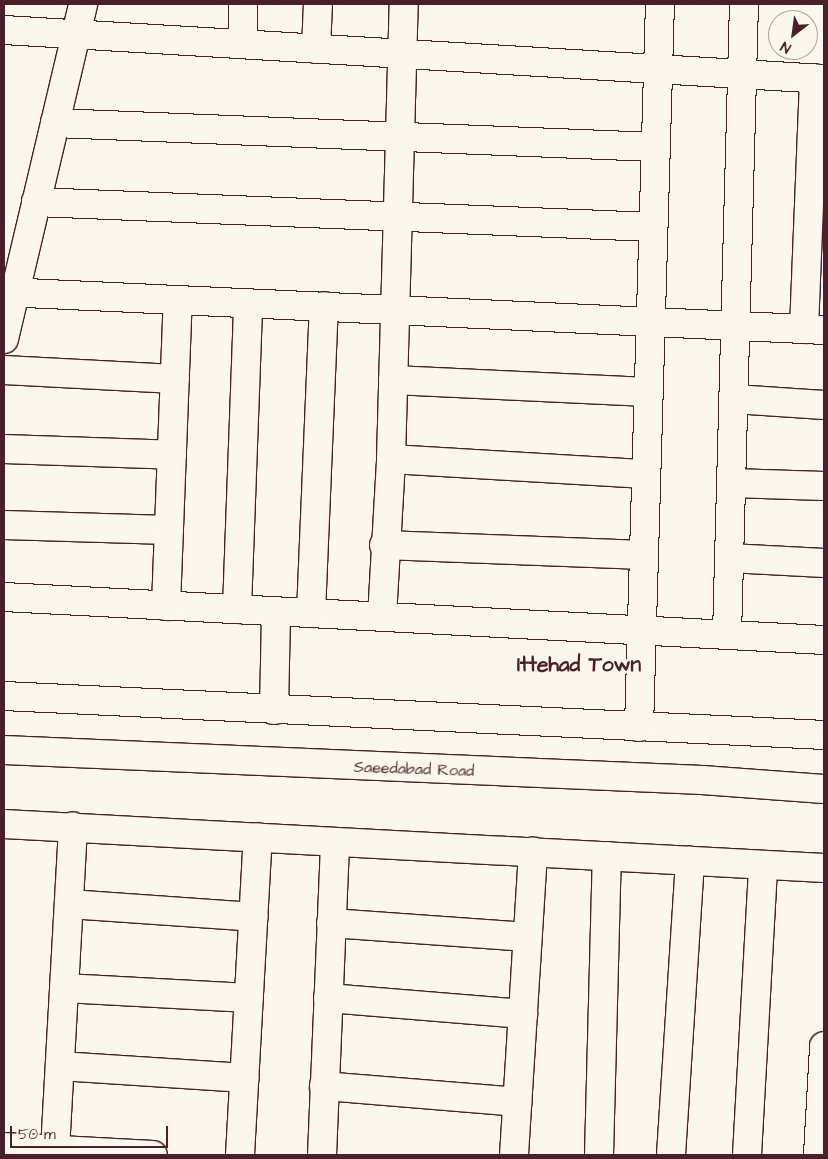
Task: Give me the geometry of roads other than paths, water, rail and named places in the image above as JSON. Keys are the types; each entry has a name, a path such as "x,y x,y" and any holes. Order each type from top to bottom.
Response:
{"street":[{"path":"4,339 9,292 36,202 83,4"},
{"path":"243,4 243,44"},
{"path":"316,49 318,4"},
{"path":"382,617 384,545 391,459 404,4"},
{"path":"639,727 660,4"},
{"path":"727,635 744,4"},
{"path":"4,30 819,79 814,329 9,292"},
{"path":"55,123 656,147"},
{"path":"36,202 653,227"},
{"path":"166,606 178,300"},
{"path":"237,610 248,303"},
{"path":"310,613 324,306"},
{"path":"4,370 175,379"},
{"path":"393,380 648,392"},
{"path":"734,400 824,405"},
{"path":"4,449 172,455"},
{"path":"391,459 646,474"},
{"path":"732,484 824,486"},
{"path":"4,525 169,530"},
{"path":"384,545 644,556"},
{"path":"729,558 824,563"},
{"path":"4,597 824,640"},
{"path":"274,710 276,612"},
{"path":"4,696 824,735"},
{"name":"Saeedabad Road","path":"4,750 702,780 824,789"},
{"path":"4,824 824,868"},
{"path":"55,1150 73,827"},
{"path":"240,1155 258,838"},
{"path":"322,1155 335,842"},
{"path":"514,1155 533,852"},
{"path":"599,1155 608,856"},
{"path":"671,1155 690,861"},
{"path":"746,1155 763,865"},
{"path":"69,904 254,917"},
{"path":"331,923 528,937"},
{"path":"64,988 249,998"},
{"path":"328,998 523,1014"},
{"path":"818,1155 824,1046"},
{"path":"60,1066 245,1078"},
{"path":"324,1086 517,1102"},
{"path":"16,1150 153,1155"}],"district":[{"name":"Ittehad Town","path":"579,665"}]}
